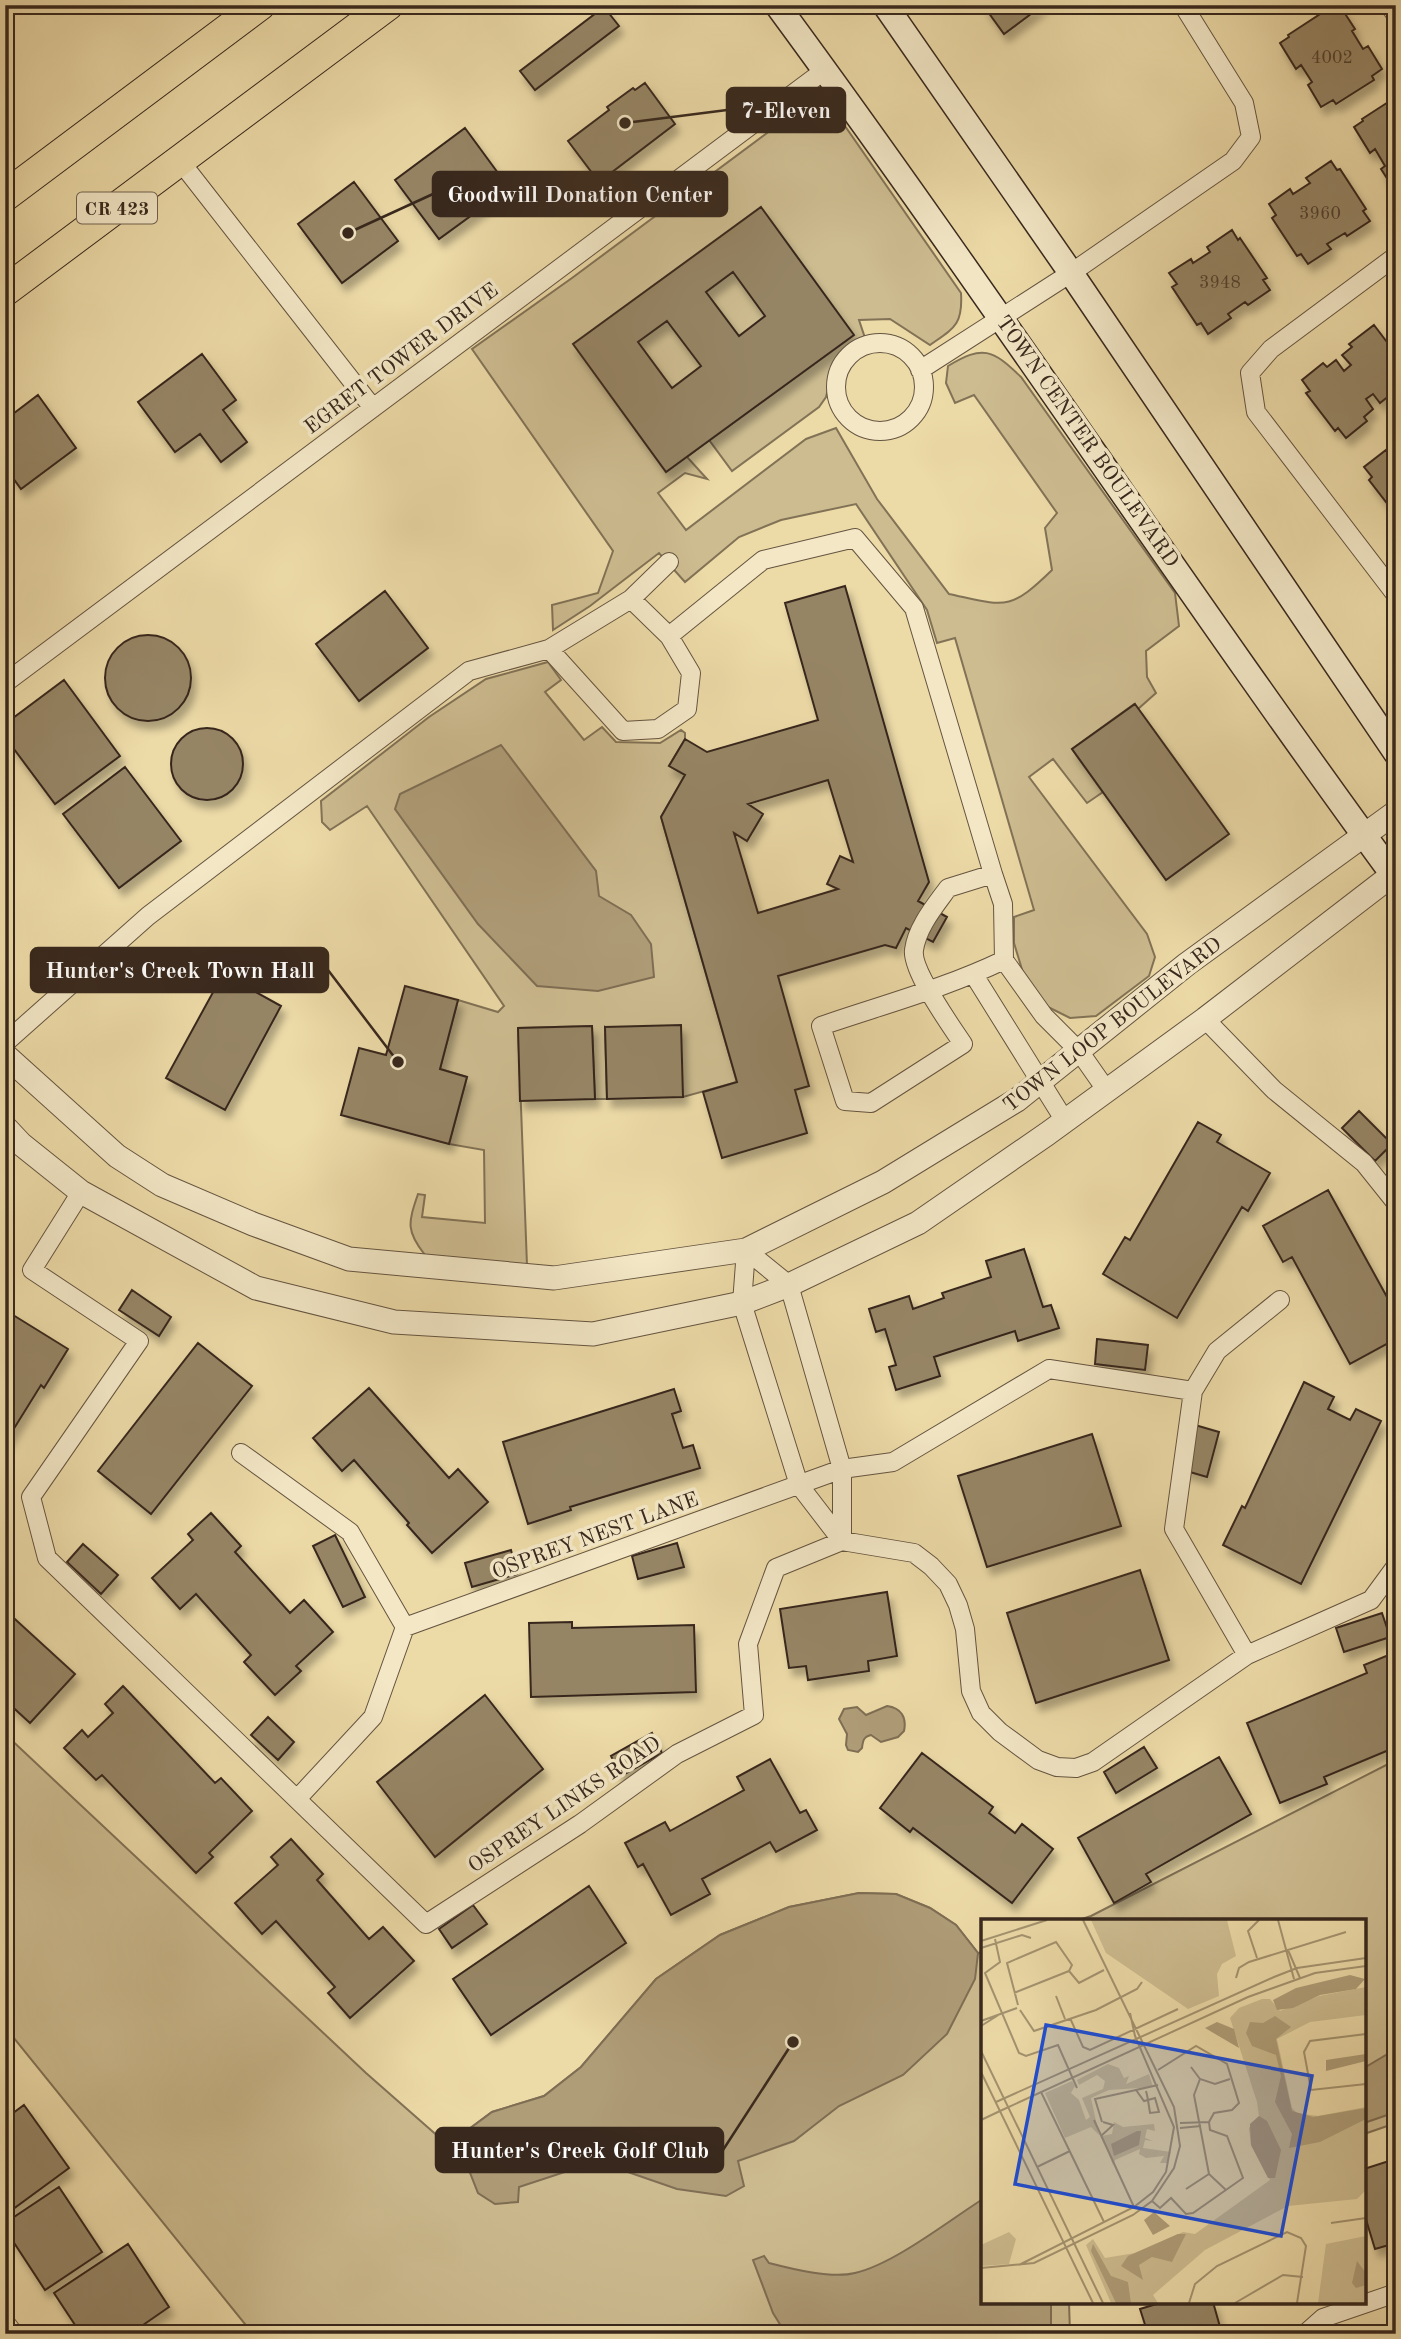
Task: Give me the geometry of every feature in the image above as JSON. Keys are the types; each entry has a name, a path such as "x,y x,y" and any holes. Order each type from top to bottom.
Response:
{"highway":[{"path":"5,196 260,5"},
{"name":"CR 423","path":"5,291 388,5"}],"main road":[{"name":"TOWN CENTER BOULEVARD","path":"777,5 1001,316 1363,836 1395,875"},
{"path":"884,5 1071,273 1396,753"}],"street":[{"path":"920,370 1071,273 1233,161 1251,137 1244,103 1183,5"},
{"path":"1389,5 1396,15"},
{"name":"EGRET TOWER DRIVE","path":"5,683 825,70"},
{"path":"180,161 373,408"},
{"path":"1396,256 1271,349 1250,373 1256,412 1396,595"},
{"path":"886,343 900,348 912,357 920,370 924,384 917,411 907,422 895,429 867,429 844,413 838,400 837,379 846,358 858,349 886,343"},
{"path":"669,636 763,560 855,538 914,608 1003,904 1004,960 1044,1016 1079,1051 1107,1091"},
{"path":"5,1043 148,916 469,671 549,649 631,599 669,562"},
{"path":"549,649 623,731 658,729 687,709 691,673 669,636 631,599"},
{"name":"TOWN LOOP BOULEVARD","path":"5,1055 117,1156 162,1185 253,1224 349,1259 554,1278 746,1250 883,1182 1017,1100 1187,964 1396,812"},
{"path":"993,874 948,888 923,926 913,952 928,990 963,1044 872,1104 845,1101 821,1026 928,990 974,975 1004,960"},
{"path":"5,1127 21,1144 81,1192 256,1288 394,1322 593,1335 742,1303 789,1286 918,1223 1107,1091 1395,875"},
{"path":"974,975 1065,1121"},
{"path":"1205,1019 1274,1090 1364,1163 1396,1203"},
{"name":"OSPREY LINKS ROAD","path":"81,1192 32,1270 139,1341 31,1497 47,1558 426,1924 580,1824 677,1754 754,1715 748,1644 776,1568 842,1541"},
{"path":"746,1250 789,1286 842,1469 842,1541"},
{"path":"746,1250 742,1303 799,1485 842,1541 914,1553 931,1566 947,1584 958,1605 965,1629 971,1691 981,1713 1020,1748 1057,1767 1076,1768 1093,1762 1247,1656 1371,1600 1396,1566"},
{"path":"1247,1656 1174,1529 1194,1391 1217,1351 1280,1300"},
{"name":"OSPREY NEST LANE","path":"405,1627 842,1469 893,1462 1049,1369 1194,1391"},
{"path":"241,1453 350,1532 405,1627 373,1717 297,1799"},
{"path":"1366,2303 1396,2293"},
{"path":"1305,2334 1323,2318 1364,2304"},
{"path":"5,2322 14,2334"}],"shaded area":[{"path":"820,106 838,116 961,293 958,319 951,330 930,345 890,319 859,320 865,338 835,362 826,397 819,407 732,471 709,440 687,457 707,479 685,473 658,493 686,530 806,439 836,428 877,499 949,594 995,603 1015,599 1038,584 1052,570 1045,528 1057,513 974,395 955,403 946,383 948,366 979,353 994,356 1021,377 1175,593 1179,626 1146,651 1147,677 1156,693 1138,709 1134,704 1072,749 1103,792 1087,803 1053,759 1029,777 1147,934 1155,957 1149,976 1096,1016 1070,1018 1048,1007 1024,976 1014,943 1014,917 1034,910 955,638 937,643 927,610 856,504 781,520 739,537 685,582 659,553 590,606 553,630 552,605 598,593 613,551 472,349 802,107"},
{"path":"548,662 561,680 545,692 584,740 602,727 616,742 660,743 681,730 685,733 685,739 669,766 685,775 661,817 737,1082 683,1097 605,1027 607,1099 595,1099 592,1026 518,1028 527,1265 425,1255 414,1239 411,1226 418,1194 425,1195 422,1217 485,1223 484,1150 449,1144 467,1077 440,1069 458,1000 498,1012 504,1006 367,806 330,830 322,822 321,801 429,717 486,679"},
{"path":"501,745 596,871 599,896 631,915 651,944 654,977 598,991 537,986 478,924 395,809 400,794"},
{"path":"887,1706 902,1714 905,1721 904,1731 898,1737 881,1742 871,1735 868,1736 858,1752 848,1750 847,1734 839,1719 844,1709 857,1707 866,1715"},
{"path":"5,1734 366,2073 465,2160 465,2132 492,2112 544,2096 581,2067 656,1979 720,1935 789,1907 859,1893 896,1894 930,1908 956,1925 978,1953 981,1952 981,2304 1069,2304 1070,2334 253,2334 5,2027"},
{"path":"1396,1760 1396,2123 1366,2133 1366,1919 1082,1919"},
{"path":"859,1893 896,1894 930,1908 956,1925 978,1953 975,1979 947,2034 903,2075 839,2106 794,2141 738,2161 744,2186 726,2196 677,2189 625,2171 586,2165 519,2187 518,2202 495,2204 478,2193 465,2160 465,2132 492,2112 544,2096 581,2067 656,1979 720,1935 789,1907"},
{"path":"1396,2049 1396,2112 1366,2122 1366,2067"},
{"path":"981,2200 981,2304 1051,2304 1051,2334 786,2334 773,2313 753,2260 764,2256 769,2263 824,2274 846,2275 887,2261"}],"building":[{"path":"983,5 1043,5 1004,34"},
{"path":"1340,6 1355,29 1352,31 1363,49 1368,46 1382,69 1372,76 1374,80 1336,104 1333,100 1321,107 1308,85 1312,82 1301,65 1296,69 1280,43 1328,9 1330,12"},
{"path":"604,7 619,26 535,90 520,71"},
{"path":"645,83 675,124 599,182 568,141 609,110 607,107 633,88 635,90"},
{"path":"1396,97 1395,191 1381,169 1385,166 1375,149 1370,153 1354,127"},
{"path":"465,128 509,188 439,239 395,180"},
{"path":"1331,161 1337,170 1340,169 1366,209 1363,211 1370,221 1347,236 1345,233 1327,244 1331,249 1308,264 1301,254 1297,256 1272,218 1276,215 1269,204 1290,189 1293,194 1310,183 1306,178"},
{"path":"354,182 398,241 342,283 298,224"},
{"path":"761,207 854,335 666,472 573,344","holes":["733,272 765,316 739,336 706,292","667,321 701,366 672,388 638,342"]},
{"path":"1232,230 1267,278 1263,280 1270,290 1248,305 1245,302 1228,314 1231,318 1208,334 1201,323 1197,325 1172,287 1177,284 1169,273 1191,259 1193,263 1210,252 1207,247"},
{"path":"1374,325 1396,354 1396,398 1393,400 1390,395 1380,403 1373,394 1366,399 1373,409 1364,417 1367,421 1346,438 1338,428 1335,431 1306,393 1310,391 1302,380 1323,363 1327,367 1336,360 1344,371 1351,365 1342,355 1352,347 1349,344"},
{"path":"202,354 236,400 223,410 247,442 221,462 200,434 175,452 138,402"},
{"path":"38,395 76,448 21,489 5,467 5,420"},
{"path":"1396,449 1396,515 1369,480 1372,477 1364,467 1386,450 1389,454"},
{"path":"845,586 929,882 918,901 947,917 933,942 906,928 896,948 885,945 778,976 809,1086 795,1090 807,1133 722,1158 703,1092 737,1082 661,817 685,775 669,766 685,739 707,752 818,720 785,603","holes":["828,780 853,862 840,856 827,884 838,889 758,913 734,833 747,841 763,814 748,804"]},
{"path":"385,591 428,648 359,701 316,644"},
{"path":"148,635 172,642 184,654 191,678 184,702 172,714 148,721 124,714 112,702 105,678 112,654 124,642"},
{"path":"64,680 120,756 55,804 5,737 5,724"},
{"path":"1135,704 1229,834 1166,880 1072,749"},
{"path":"214,728 233,738 241,750 241,778 233,790 221,798 200,800 181,790 173,778 171,757 181,738 193,730"},
{"path":"125,767 181,841 119,888 63,814"},
{"path":"223,974 281,1006 225,1110 166,1078"},
{"path":"405,986 458,1000 440,1069 467,1077 449,1144 341,1115 359,1048 386,1055"},
{"path":"681,1025 683,1097 607,1099 605,1027"},
{"path":"592,1026 595,1099 520,1101 518,1028"},
{"path":"1359,1111 1392,1144 1375,1161 1342,1128"},
{"path":"1198,1122 1221,1135 1217,1142 1270,1173 1248,1211 1242,1207 1177,1318 1103,1274 1125,1237 1130,1240"},
{"path":"1328,1190 1387,1297 1395,1292 1396,1294 1396,1339 1350,1364 1292,1257 1283,1262 1263,1226"},
{"path":"1024,1249 1043,1307 1051,1305 1059,1328 1018,1341 1015,1331 934,1357 940,1376 896,1390 889,1367 896,1365 885,1329 876,1332 869,1309 909,1296 913,1309 944,1298 942,1293 991,1277 986,1261"},
{"path":"132,1290 171,1317 159,1336 119,1310"},
{"path":"5,1310 68,1349 44,1388 41,1385 5,1443"},
{"path":"1097,1339 1148,1345 1145,1370 1095,1364"},
{"path":"198,1343 252,1386 151,1514 98,1471"},
{"path":"1304,1382 1334,1397 1328,1409 1350,1420 1356,1409 1381,1421 1301,1584 1223,1545 1242,1506 1245,1508"},
{"path":"369,1388 449,1478 458,1469 488,1502 432,1553 354,1460 342,1471 313,1438"},
{"path":"674,1389 681,1411 672,1414 683,1448 693,1445 700,1468 570,1507 571,1510 528,1524 503,1442"},
{"path":"1195,1425 1219,1432 1207,1477 1183,1470"},
{"path":"1092,1434 1121,1526 987,1567 958,1476"},
{"path":"211,1513 241,1546 235,1552 290,1613 304,1600 333,1632 296,1666 301,1671 275,1695 244,1662 251,1655 196,1594 180,1609 152,1578 193,1540 188,1534"},
{"path":"335,1535 365,1597 343,1607 313,1546"},
{"path":"677,1543 684,1567 638,1579 632,1556"},
{"path":"83,1544 118,1575 101,1594 67,1562"},
{"path":"511,1550 517,1574 472,1587 465,1563"},
{"path":"1140,1570 1169,1660 1036,1703 1007,1613"},
{"path":"887,1592 897,1656 868,1661 869,1671 808,1680 806,1666 789,1668 780,1609"},
{"path":"5,1610 75,1674 30,1723 5,1700"},
{"path":"1382,1613 1390,1637 1344,1652 1336,1628"},
{"path":"572,1622 572,1628 694,1625 696,1692 531,1697 529,1623"},
{"path":"1396,1652 1396,1747 1324,1777 1327,1784 1280,1803 1247,1723 1367,1673 1364,1665"},
{"path":"123,1686 215,1783 221,1778 252,1811 209,1853 213,1857 196,1873 102,1775 96,1780 64,1748 82,1730 88,1737 113,1713 105,1704"},
{"path":"485,1695 543,1769 435,1857 377,1782"},
{"path":"268,1717 294,1742 278,1760 251,1735"},
{"path":"652,1733 662,1753 621,1776 611,1756"},
{"path":"1144,1747 1157,1768 1116,1793 1104,1772"},
{"path":"922,1753 993,1807 989,1813 1015,1833 1022,1824 1053,1849 1012,1903 913,1828 910,1832 880,1808"},
{"path":"1219,1757 1251,1814 1146,1874 1151,1882 1114,1903 1078,1838"},
{"path":"770,1759 800,1813 806,1810 817,1830 776,1852 770,1842 702,1879 710,1894 671,1915 643,1864 638,1867 625,1843 665,1822 670,1831 744,1790 737,1777"},
{"path":"291,1839 323,1874 317,1880 369,1939 383,1927 414,1961 350,2018 328,1993 335,1987 276,1921 262,1934 235,1903 278,1865 271,1857"},
{"path":"589,1886 626,1943 491,2035 453,1979"},
{"path":"473,1905 487,1924 452,1948 439,1929"},
{"path":"24,2105 69,2168 5,2215 5,2119"},
{"path":"1392,2160 1396,2173 1396,2243 1375,2249 1366,2220 1366,2168"},
{"path":"59,2187 102,2252 45,2290 5,2229 5,2223"},
{"path":"128,2244 169,2307 130,2334 81,2334 54,2293"},
{"path":"1156,2304 1214,2304 1222,2334 1148,2334 1140,2309"}],"place":[{"name":"7-Eleven","path":"625,123"},
{"name":"Goodwill Donation Center","path":"348,233"},
{"name":"Hunter's Creek Town Hall","path":"398,1062"},
{"name":"Hunter's Creek Golf Club","path":"793,2042"}]}
